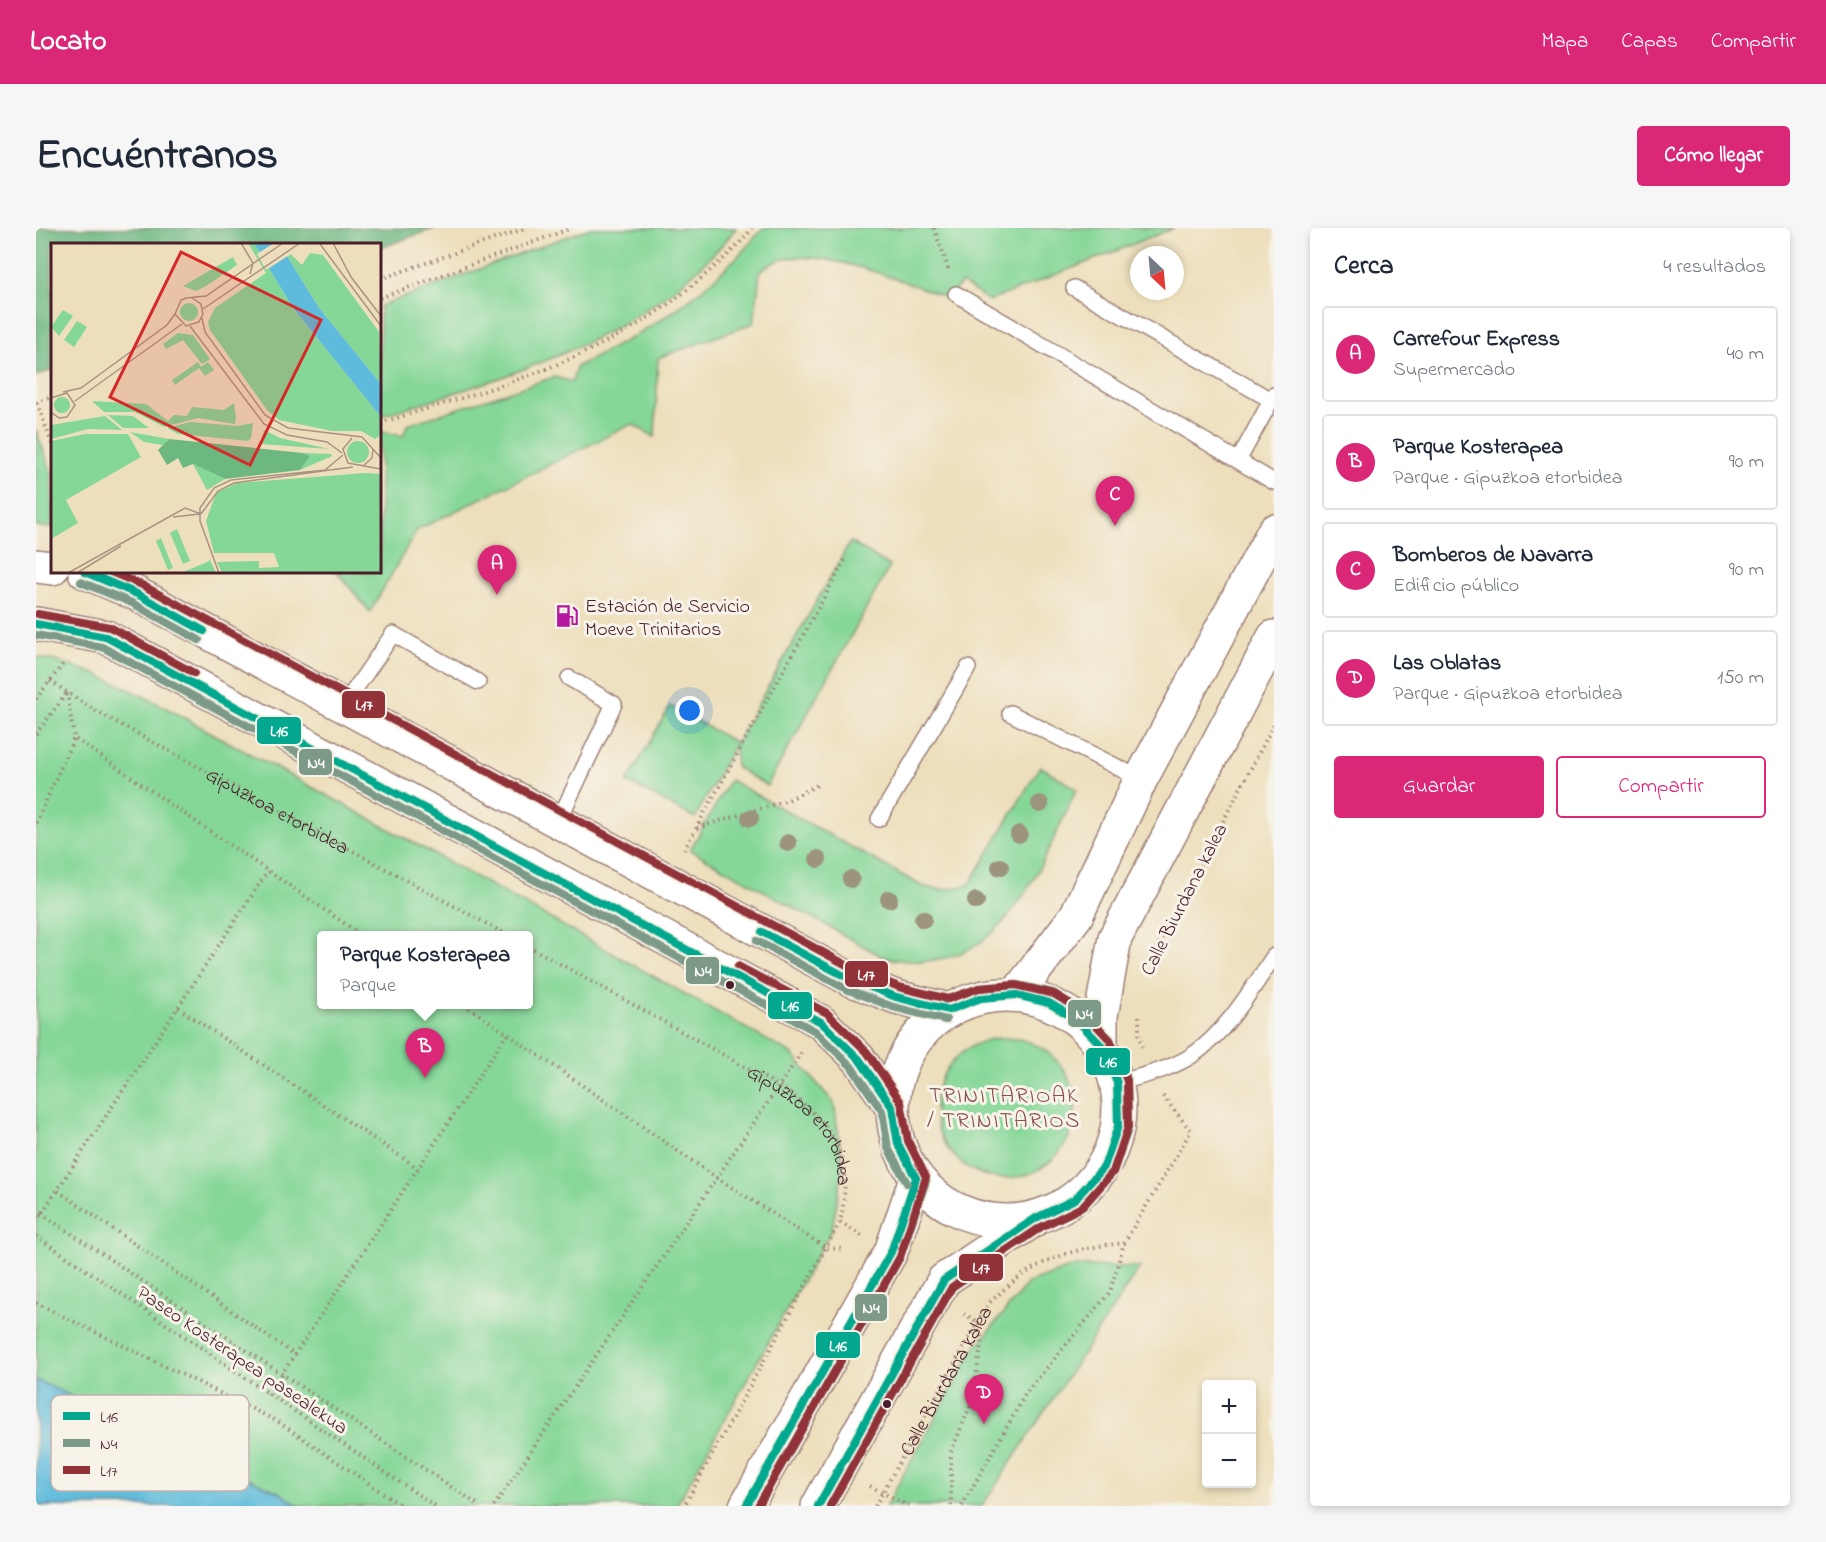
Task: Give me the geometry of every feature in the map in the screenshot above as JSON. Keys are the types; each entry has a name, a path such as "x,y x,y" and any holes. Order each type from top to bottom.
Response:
{"street":[{"path":"1016,995 1076,916 1141,779 1274,531"},
{"path":"36,566 51,568"},
{"path":"87,573 136,594 850,979 896,997 949,1010"},
{"path":"36,624 106,637 821,1022 859,1059 892,1107"},
{"name":"Calle Biurdana kalea","path":"1101,1045 1101,1016 1115,938 1274,637"},
{"path":"818,1506 944,1280 1036,1218 1075,1199 1104,1167 1118,1126 1117,1083 1101,1045 1077,1020 1049,1003 1016,995 981,998 949,1010 919,1036 900,1069 892,1107 898,1144 916,1178 949,1207 991,1221 1036,1218"},
{"path":"746,1506 891,1252 916,1178"}],"lane":[{"path":"1074,288 1273,397 1238,461"},
{"path":"956,294 1274,482"},
{"path":"344,705 393,634 478,682"},
{"path":"879,819 968,669"},
{"path":"558,822 614,704 570,678"},
{"path":"1010,713 1141,779"},
{"path":"1117,1083 1150,1074 1192,1055 1233,1016 1274,956"}],"path":[{"path":"381,279 526,228"},
{"path":"381,298 572,228"},
{"path":"381,423 486,392 578,358 676,300 722,261 752,228"},
{"path":"934,228 956,294"},
{"path":"51,397 37,403 51,441"},
{"path":"681,856 846,558"},
{"path":"36,699 71,655"},
{"name":"Gipuzkoa etorbidea","path":"50,681 94,710 500,931"},
{"path":"36,734 67,692"},
{"path":"36,823 75,738 67,692"},
{"name":"Calle Biurdana kalea","path":"1145,973 1161,936 1274,724"},
{"path":"75,738 356,931"},
{"path":"696,828 788,800 817,785"},
{"path":"36,1222 268,871"},
{"name":"Gipuzkoa etorbidea","path":"533,949 779,1086 821,1118 838,1146 844,1168 846,1197 840,1222 684,1506"},
{"path":"962,1506 1026,1393 1110,1292 1124,1243 1191,1131 1166,1103 1150,1074 1138,1035 1139,1006"},
{"path":"177,1008 418,1168"},
{"path":"470,1009 717,1178 826,1248 844,1249"},
{"path":"268,1395 507,1034"},
{"path":"494,1506 802,1051"},
{"path":"58,1191 295,1355"},
{"path":"36,1210 480,1506"},
{"name":"Paseo Kosterapea pasealekua","path":"36,1236 435,1506"},
{"name":"Calle Biurdana kalea","path":"875,1506 976,1321 1002,1290 1032,1267 1077,1249 1124,1243"},
{"path":"36,1302 224,1395"},
{"path":"951,1506 951,1452 972,1402 982,1338 976,1321 964,1314"},
{"path":"249,1407 277,1421 402,1506"},
{"path":"870,1486 909,1506"}],"green space":[{"path":"36,228 436,228 381,248 381,243 51,243 51,370 36,376"},
{"path":"590,228 736,228 701,266 662,299 619,326 574,349 526,368 381,416 381,306"},
{"path":"763,228 1174,228 989,301 962,283 947,298 886,275 836,262 813,258 792,258 773,263 760,272 754,323 658,358 655,437 632,424 417,530 370,612 338,573 381,573 381,434 385,432 403,436 407,425 554,377 572,382 576,367 654,324 700,291 742,252"},
{"path":"36,430 51,471 51,528 36,526"},
{"path":"850,542 890,566 767,786 736,767 735,744 695,818 627,782 670,706 736,743"},
{"path":"36,657 92,673 151,700 528,906 792,1054 834,1103 843,1166 832,1229 676,1506 299,1506 280,1493 249,1479 249,1395 68,1395 36,1380"},
{"path":"1040,766 1077,789 1046,855 1029,886 1009,915 986,938 958,954 924,961 883,957 690,850 730,780 922,886 935,889 958,888 970,884"},
{"path":"1005,1038 1032,1043 1055,1058 1070,1081 1075,1108 1070,1135 1055,1158 1032,1173 1005,1178 978,1173 955,1158 940,1135 935,1108 940,1081 955,1058 978,1043"},
{"path":"1075,1266 1140,1267 982,1506 886,1506 972,1352 1028,1283"}],"water":[{"path":"36,1380 68,1395 51,1395 51,1491 249,1491 249,1479 280,1493 299,1506 36,1506"}],"transit line":[{"name":"L16","path":"87,573 137,594 204,631"},
{"name":"L17","path":"113,573 142,585 854,969 899,987 948,999 979,988 1015,985 1054,994 1084,1012 1110,1040 1127,1081 1128,1127 1113,1172 1082,1207 1041,1227 952,1287 830,1506"},
{"name":"N4","path":"81,582 132,603 199,640"},
{"name":"L17","path":"38,614 110,627 194,673"},
{"name":"L16","path":"36,624 106,637 821,1022 859,1059 892,1107 898,1144 916,1178"},
{"name":"N4","path":"36,635 102,647 815,1031 851,1066 882,1111 888,1148 907,1183"},
{"name":"L16","path":"762,932 850,979 896,997 949,1010"},
{"name":"N4","path":"757,941 846,989 893,1007 946,1020"},
{"name":"L17","path":"738,966 827,1013 867,1052 901,1102 908,1141 926,1177 900,1257 758,1506"},
{"name":"N4","path":"830,1506 952,1287 1041,1227 1082,1207 1113,1172 1128,1129 1127,1079 1110,1039 1083,1012 1053,993 1017,985 979,988 945,1000"},
{"name":"L16","path":"818,1506 944,1280 1036,1218 1075,1199 1104,1167 1118,1126 1117,1083 1101,1045 1077,1020 1049,1003 1016,995 981,998 949,1010"},
{"name":"L16","path":"746,1506 891,1252 916,1178"},
{"name":"N4","path":"758,1506 900,1257 926,1181"}],"place":[{"name":"Bomberos de Navarra","path":"1115,526"},
{"name":"Carrefour Express","path":"497,595"},
{"name":"Estación de Servicio Moeve Trinitarios","path":"567,616"},
{"name":"Parque Kosterapea","path":"425,1078"},
{"name":"Las Oblatas","path":"984,1424"}],"district":[{"name":"TRINITARIOAK / TRINITARIOS","path":"1004,1106"}]}
